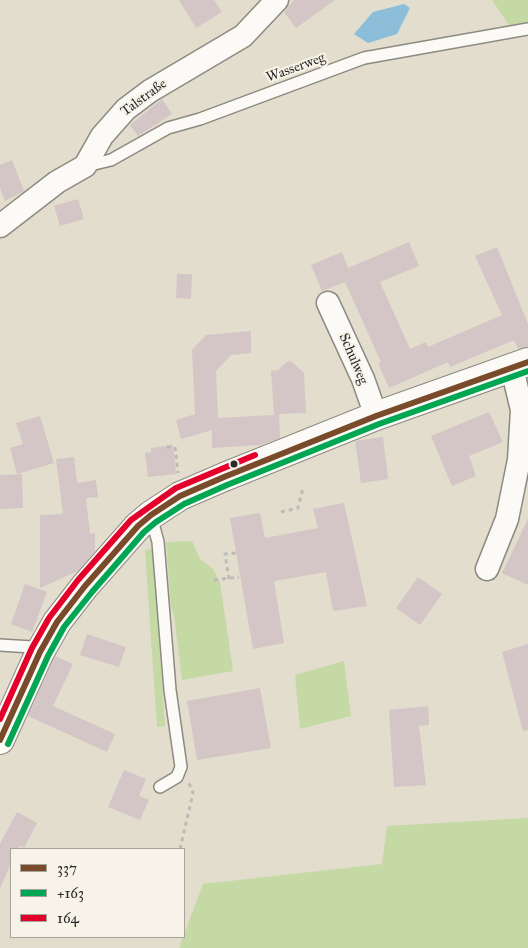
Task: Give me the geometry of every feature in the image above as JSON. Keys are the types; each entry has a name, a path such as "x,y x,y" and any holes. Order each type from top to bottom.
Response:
{"street":[{"name":"Talstraße","path":"85,166 102,136 126,109 150,91 243,36 277,0"},
{"path":"0,226 57,182 85,166"},
{"name":"Schulweg","path":"328,303 363,379 376,416"},
{"path":"0,740 40,652 57,622 85,586 151,514 180,496 212,482 376,416 520,365 522,410 519,460 507,519 487,568"}],"lane":[{"name":"Wasserweg","path":"85,166 110,160 168,128 200,119 364,58 528,29"},
{"path":"151,514 158,542 170,690 181,767 177,777 160,786"},
{"path":"0,645 32,647 40,652"}],"path":[{"path":"167,447 175,446 179,481"},
{"path":"281,512 298,508 303,488"},
{"path":"229,578 225,554 236,553"},
{"path":"214,580 239,577"},
{"path":"180,848 193,793 181,767"}],"green space":[{"path":"492,0 528,0 528,22 509,25"},
{"path":"192,541 200,559 213,569 220,582 233,671 182,680 174,615 171,607 166,542"},
{"path":"153,549 165,726 157,727 145,550"},
{"path":"344,661 351,716 300,729 295,675"},
{"path":"528,818 528,948 179,948 183,938 185,938 185,932 203,884 382,864 387,826"}],"water":[{"path":"404,4 410,8 397,34 368,43 354,34 373,12"}],"building":[{"path":"179,0 214,0 222,12 196,28"},
{"path":"294,0 335,0 296,28 284,12"},
{"path":"162,99 172,114 138,136 130,125"},
{"path":"12,160 24,191 5,201 0,188 0,165"},
{"path":"78,199 84,219 60,226 54,206"},
{"path":"409,242 419,266 380,282 410,349 426,342 428,347 502,315 475,256 497,247 528,324 528,347 518,349 514,340 450,367 448,362 389,388 378,363 381,362 345,282 322,291 311,265 342,252 348,268"},
{"path":"177,274 192,274 191,299 176,298"},
{"path":"251,331 251,353 231,355 216,371 218,418 274,415 271,371 278,370 288,361 292,362 304,373 306,413 279,414 280,438 261,445 212,448 212,430 181,439 176,420 195,414 192,350 206,335"},
{"path":"489,412 503,442 469,456 476,476 452,486 431,436"},
{"path":"40,416 54,463 17,474 10,448 23,444 16,423"},
{"path":"383,437 388,479 361,483 355,441"},
{"path":"173,445 176,474 148,477 145,453 151,452 151,448"},
{"path":"74,457 77,483 96,480 98,497 86,498 90,534 95,533 95,551 78,571 40,588 40,515 63,514 56,459"},
{"path":"22,474 23,508 0,509 0,475"},
{"path":"344,503 367,606 333,611 326,572 274,581 284,643 253,649 230,518 260,513 265,538 318,528 313,509"},
{"path":"528,519 528,585 502,573"},
{"path":"418,577 442,594 420,625 396,608"},
{"path":"25,584 47,592 32,632 11,624"},
{"path":"87,634 126,647 119,667 80,655"},
{"path":"528,644 528,730 523,731 502,652"},
{"path":"55,656 73,664 53,706 115,734 107,752 28,716"},
{"path":"260,688 271,748 197,760 187,701"},
{"path":"428,706 429,725 419,726 426,785 394,787 389,710"},
{"path":"124,770 146,779 139,796 149,800 140,820 108,807"},
{"path":"17,812 37,823 24,848 20,846 19,848 10,848 10,866 0,888 0,844"}],"transit line":[{"name":"337","path":"0,740 40,652 57,622 85,586 138,526 151,515 180,496 224,477 376,416 528,362"},
{"name":"+163","path":"8,744 48,656 64,627 144,532 156,522 184,504 227,485 379,424 528,371"},
{"name":"164","path":"0,719 32,648 49,618 78,580 131,520 176,488 255,455"}]}
